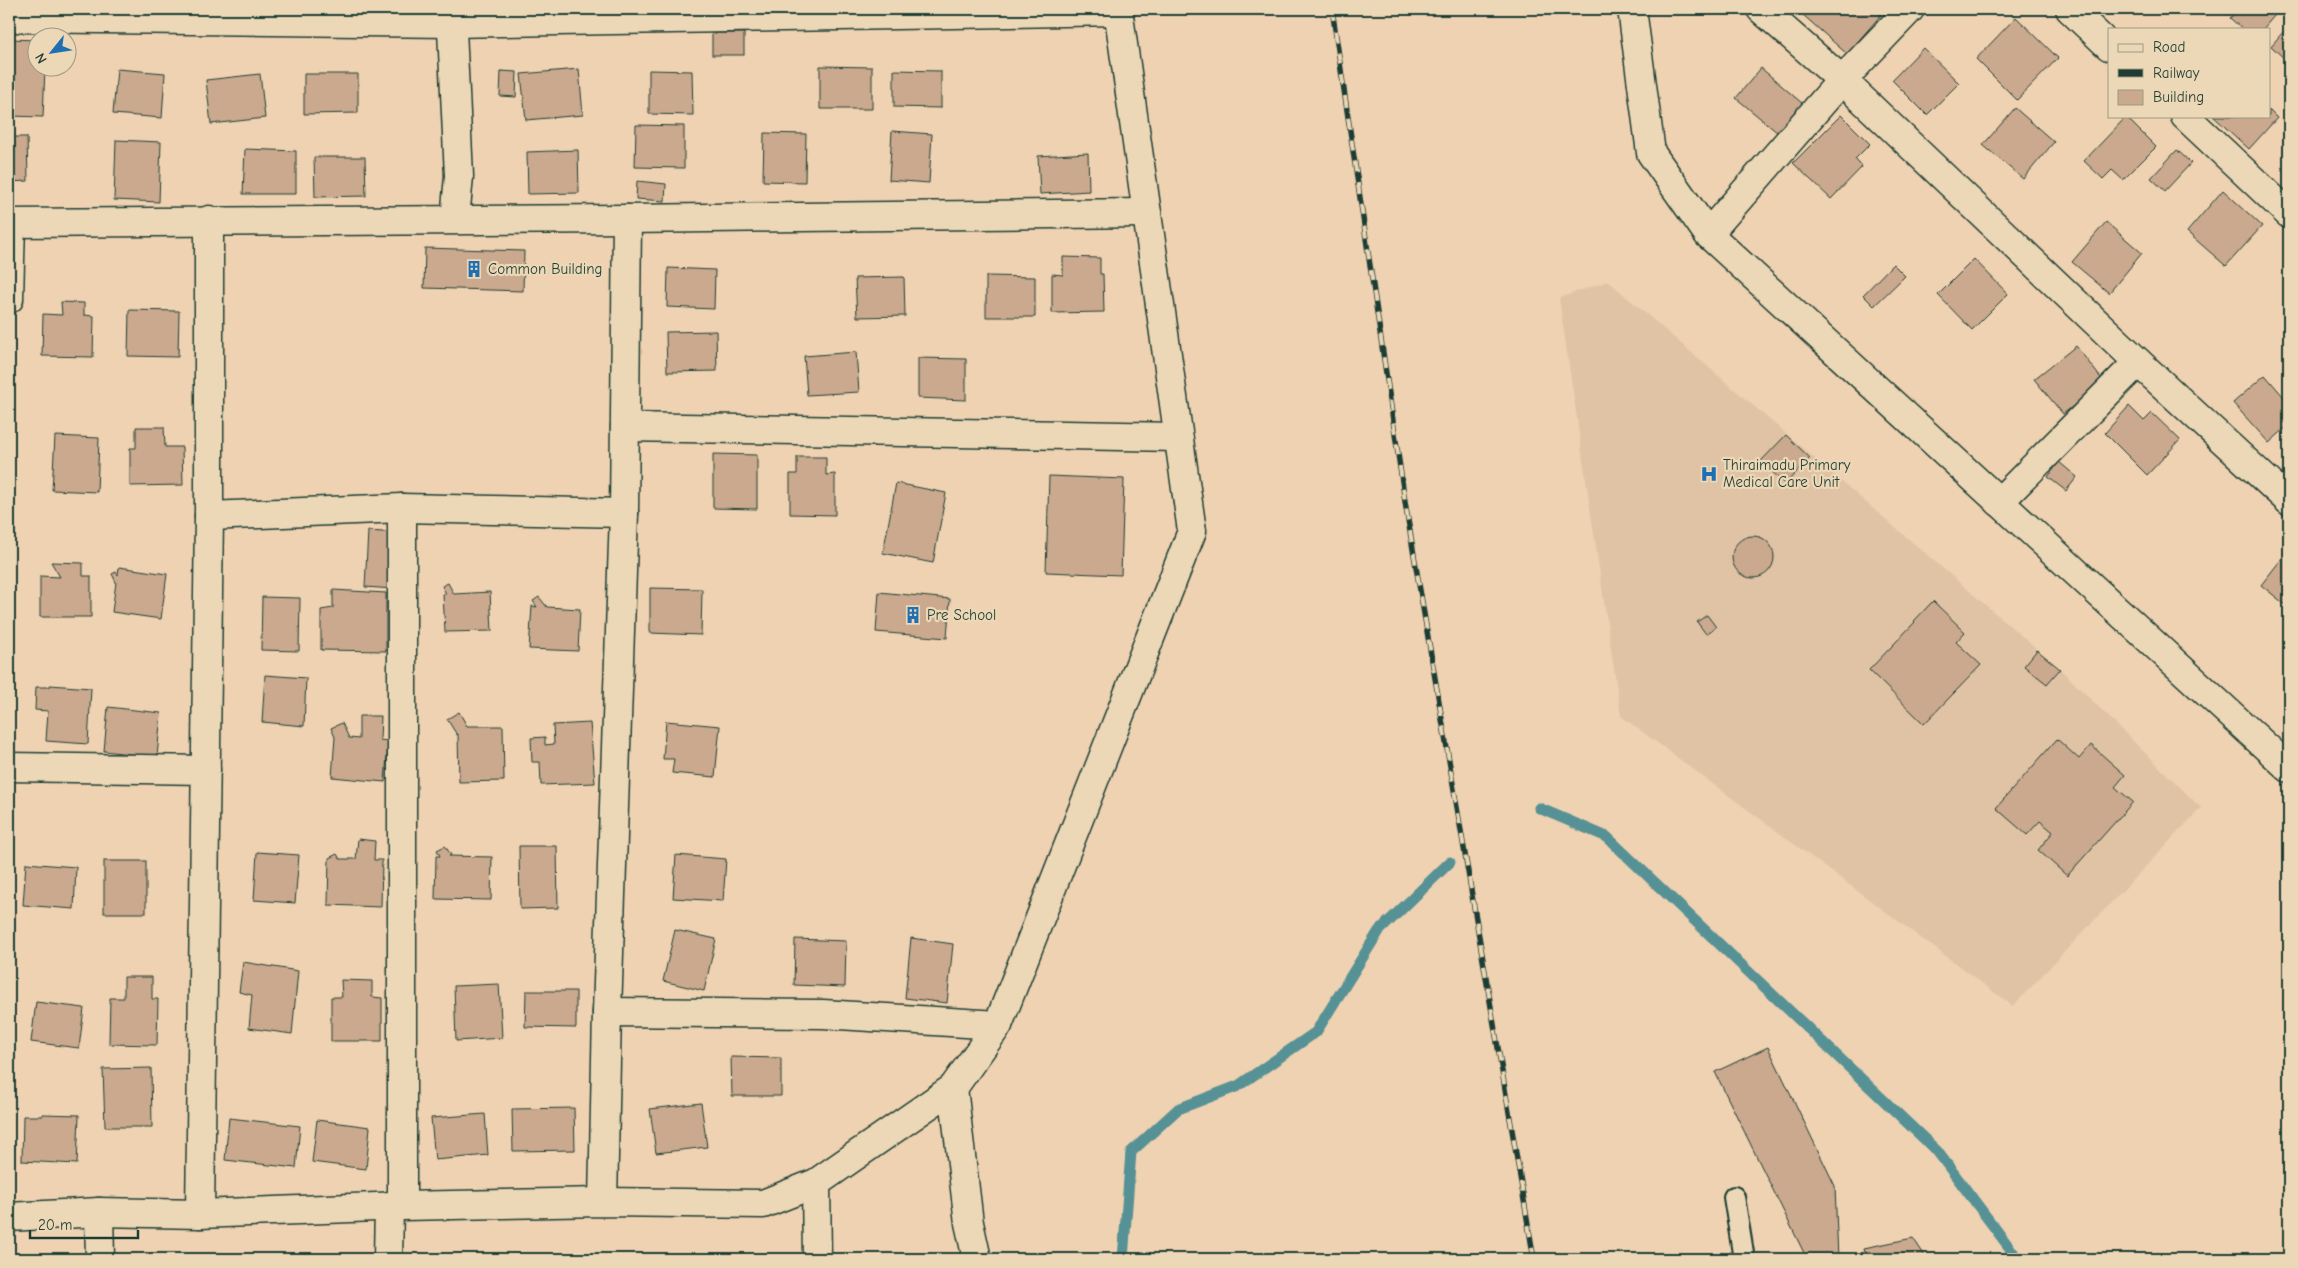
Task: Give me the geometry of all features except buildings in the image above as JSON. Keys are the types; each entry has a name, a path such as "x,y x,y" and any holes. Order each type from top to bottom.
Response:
{"street":[{"path":"1632,9 1651,153 1708,234 2289,768"},
{"path":"1761,9 1842,80 2138,362 2289,501"},
{"path":"1708,234 1842,80 1910,9"},
{"path":"2070,9 2108,45"},
{"path":"9,18 1118,10 1192,530 998,1025 953,1088 816,1183 763,1204 603,1202 396,1206 200,1214 99,1212 9,1217"},
{"path":"451,16 459,176 455,219"},
{"path":"2187,118 2289,214"},
{"path":"9,299 10,223 1147,213"},
{"path":"603,1202 607,1012 624,513 627,219"},
{"path":"200,1214 209,516 209,220"},
{"path":"1999,502 2138,362"},
{"path":"625,427 1178,437"},
{"path":"209,516 402,508 624,513"},
{"path":"388,1259 396,1206 402,508"},
{"path":"9,767 206,770"},
{"path":"607,1012 822,1014 998,1025"},
{"path":"953,1088 969,1223 976,1259"},
{"path":"816,1183 817,1259"},
{"path":"99,1212 100,1259"}],"lane":[{"path":"1734,1197 1744,1259"}],"shaded area":[{"name":"Thiraimadu Primary Medical Care Unit","path":"1608,281 2060,669 2201,808 2013,1006 1621,716 1559,298"}],"waterway":[{"path":"1539,808 1607,837 1937,1151 2018,1259"},
{"path":"1123,1259 1131,1152 1178,1109 1238,1086 1316,1032 1379,931 1450,862"}],"railway":[{"path":"1332,9 1406,508 1534,1259"}],"place":[{"name":"Common Building","path":"474,269"},
{"name":"Thiraimadu Primary Medical Care Unit","path":"1709,474"},
{"name":"Pre School","path":"913,615"}]}
